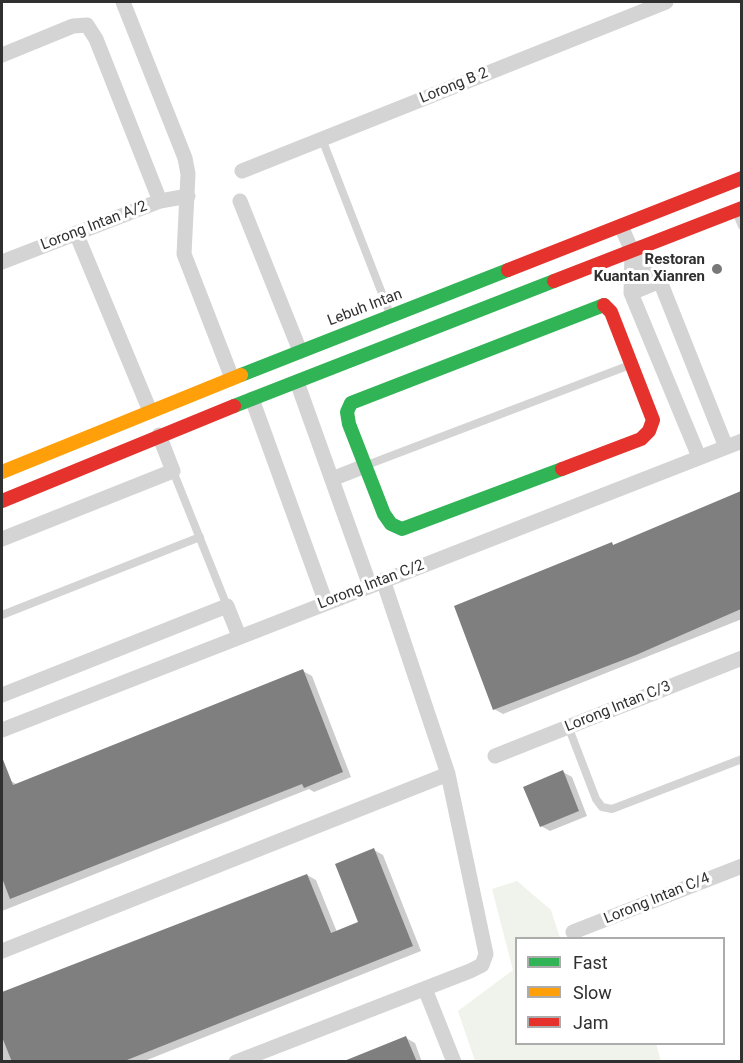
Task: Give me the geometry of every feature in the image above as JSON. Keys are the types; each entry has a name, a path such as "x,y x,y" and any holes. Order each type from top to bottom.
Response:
{"main road":[{"name":"Lebuh Intan","path":"2,472 232,378 741,178"},
{"path":"2,501 159,435 738,210"},
{"path":"604,305 611,312 632,365 653,420 650,431 641,439 402,529 391,524 384,514 349,424 347,412 351,403 596,306 604,305"}],"street":[{"path":"123,2 182,148 188,174 184,254 232,378"},
{"name":"Lorong B 2","path":"242,171 666,2"},
{"path":"2,55 81,24 87,25 96,39 160,201"},
{"name":"Lorong Intan A/2","path":"2,262 160,201 188,196"},
{"path":"240,201 300,351"},
{"path":"621,226 632,252 660,281 726,447"},
{"path":"76,233 150,411"},
{"path":"632,252 631,293 699,457"},
{"path":"631,293 660,281"},
{"path":"632,365 657,355"},
{"path":"243,1060 476,968 482,965 486,954 448,774 377,583 332,479 297,382"},
{"path":"252,399 326,603"},
{"path":"2,538 173,471 159,435"},
{"name":"Lorong Intan C/2","path":"2,730 741,441"},
{"path":"332,479 365,466"},
{"path":"2,695 227,606 240,636"},
{"name":"Lorong Intan C/3","path":"495,756 741,658"},
{"path":"2,951 448,774"},
{"name":"Lorong Intan C/4","path":"573,932 741,866"},
{"path":"425,989 454,1062"}],"lane":[{"path":"322,139 391,316"},
{"path":"738,210 741,226"},
{"path":"365,466 632,365"},
{"path":"173,471 227,606"},
{"path":"2,615 200,537"},
{"path":"568,726 596,799 602,807 612,809 741,759"}],"shaded area":[{"path":"517,881 551,910 560,937 515,937 515,1045 656,1045 661,1061 475,1061 458,1011 513,970 492,889"}],"building":[{"path":"741,491 741,609 636,655 493,710 454,606 612,542 613,545"},
{"path":"303,669 343,772 304,788 302,784 10,899 2,878 2,757 13,785"},
{"path":"563,770 579,811 540,827 523,787"},
{"path":"374,848 413,946 122,1062 12,1062 2,1037 2,992 307,874 331,933 358,922 335,864"},
{"path":"406,1036 417,1062 344,1061"}],"traffic: fast":[{"path":"241,375 508,270"},
{"path":"234,406 554,281"},
{"path":"562,469 402,529 391,524 384,514 349,424 347,412 351,403 604,305"}],"traffic: slow":[{"path":"2,472 241,375"}],"traffic: jam":[{"path":"508,270 742,178"},
{"path":"554,281 742,208"},
{"path":"562,469 641,439 649,431 653,420 611,312 604,305"},
{"path":"2,501 234,406"}],"place":[{"name":"Restoran Kuantan Xianren","path":"717,269"}]}
